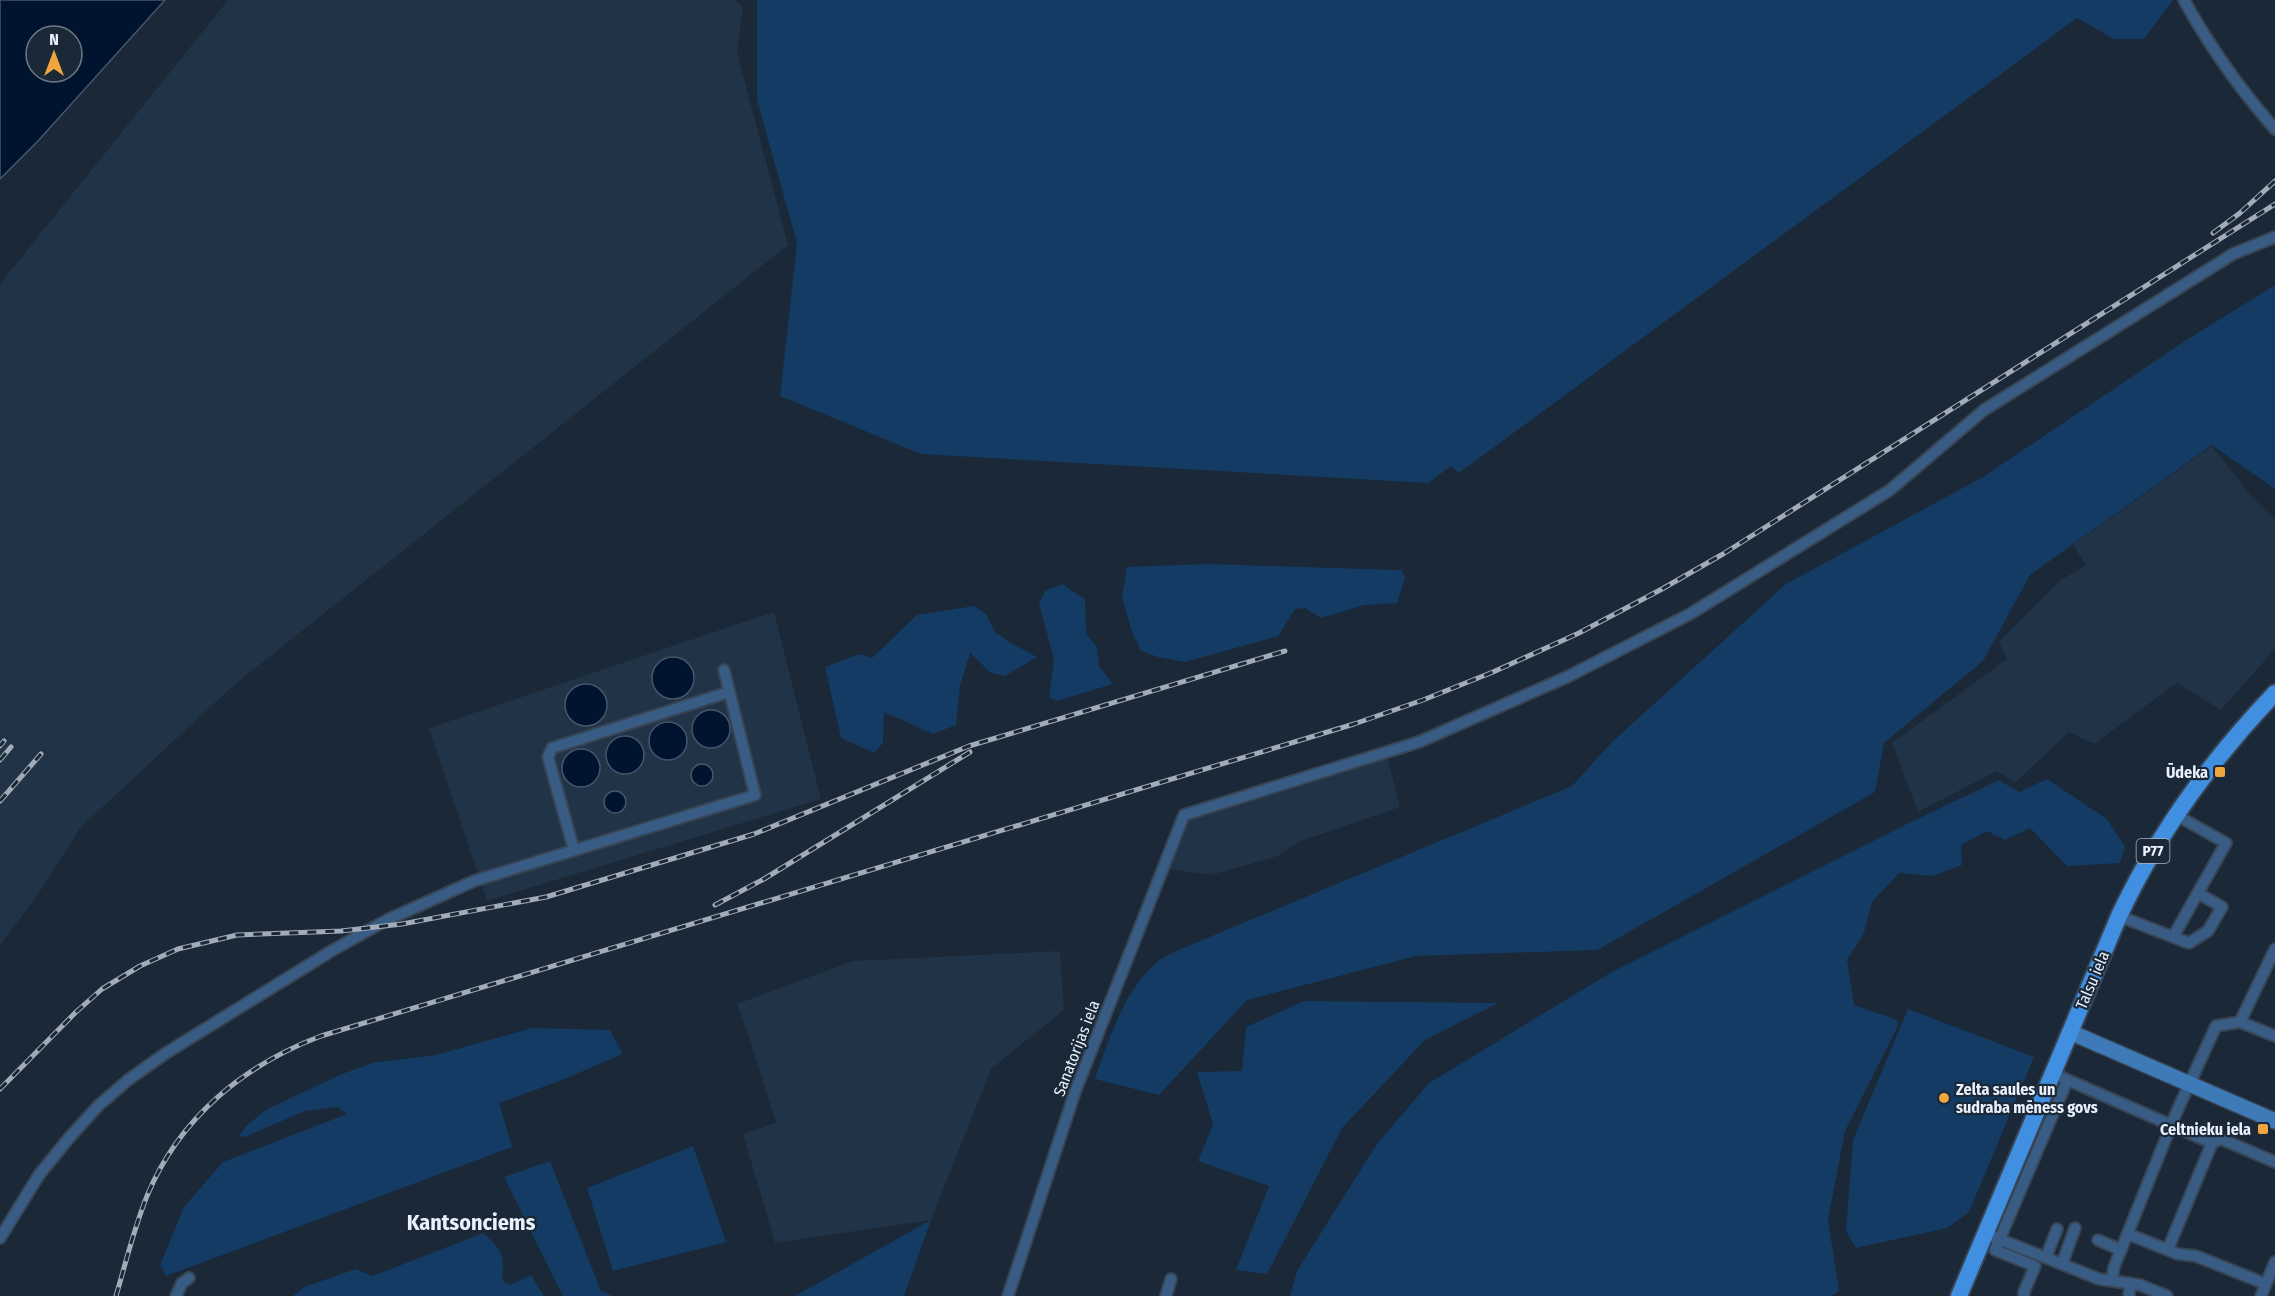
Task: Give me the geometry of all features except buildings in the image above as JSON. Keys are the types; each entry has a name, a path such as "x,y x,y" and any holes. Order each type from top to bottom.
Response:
{"main road":[{"name":"Talsu iela","path":"1959,1296 1992,1237 2060,1077 2070,1032 2119,916 2141,871 2176,815 2239,731 2275,693"}],"street":[{"path":"2184,0 2201,32 2238,86 2275,129"},
{"name":"Sanatorijas iela","path":"1008,1296 1075,1092 1184,815 1419,742 1567,676 1690,614 1890,490 1984,410 2233,254 2275,237"},
{"path":"0,1238 39,1175 98,1106 121,1086 166,1053 333,950 387,920 474,881 755,795 724,670"},
{"path":"574,850 548,757 552,748 729,693"},
{"path":"2173,937 2226,843 2176,815"},
{"path":"2119,916 2189,943 2208,931 2222,907 2198,892"},
{"path":"2240,1022 2250,997 2270,973 2275,949"},
{"path":"2112,1280 2114,1266 2172,1125 2217,1026 2240,1022 2275,1036"},
{"path":"2070,1032 2275,1121"},
{"path":"2060,1077 2212,1143"},
{"path":"2168,1249 2212,1143 2216,1139 2221,1139 2275,1162"},
{"path":"2062,1264 2075,1228"},
{"path":"2024,1296 2040,1259 2057,1229"},
{"path":"2128,1234 2178,1254 2196,1256 2266,1284"},
{"path":"1992,1237 2040,1259 2062,1264 2099,1279 2140,1285 2167,1296"},
{"path":"2098,1240 2121,1250"},
{"path":"2261,1296 2275,1262"},
{"path":"176,1296 182,1283 189,1278"},
{"path":"1166,1296 1172,1279"},
{"path":"2129,1296 2130,1283"}],"shaded area":[{"path":"0,0 165,0 38,141 0,179"},
{"path":"228,0 735,0 743,8 737,52 788,245 234,685 80,828 39,893 0,945 0,284"},
{"path":"757,0 2173,0 2144,39 2114,39 2077,18 1459,473 1451,466 1428,483 921,454 780,396 797,243 757,100"},
{"path":"2275,285 2275,489 2212,445 2030,575 1983,661 1884,743 1875,792 1597,950 1416,956 1247,1000 1159,1095 1095,1079 1118,1017 1126,1002 1145,974 1160,960 1176,951 1572,786 1612,742 1786,584 1983,477 2188,339"},
{"path":"2212,446 2252,497 2275,520 2275,649 2221,710 2177,683 2094,744 2069,732 2015,783 1997,771 1918,812 1892,743 2007,659 1999,642 2061,580 2086,565 2073,545"},
{"path":"1207,564 1401,570 1405,578 1397,603 1364,605 1321,618 1305,608 1295,609 1278,636 1185,662 1141,651 1132,632 1122,597 1127,567"},
{"path":"1062,584 1085,599 1086,633 1097,647 1099,666 1113,684 1057,701 1049,698 1054,659 1039,604 1045,591"},
{"path":"974,606 986,614 995,632 1037,657 1005,676 991,673 970,653 960,686 956,725 933,734 884,712 883,743 874,753 841,738 825,667 859,654 872,658 917,615"},
{"path":"774,612 821,799 487,901 429,728"},
{"path":"673,657 688,663 694,678 688,693 673,699 658,693 652,678 658,663"},
{"path":"586,684 601,690 607,705 601,720 586,726 571,720 565,705 571,690"},
{"path":"711,710 724,716 730,729 724,742 711,748 698,742 692,729 698,716"},
{"path":"668,722 681,728 687,741 681,754 668,760 655,754 649,741 655,728"},
{"path":"625,736 638,742 644,755 638,768 625,774 612,768 606,755 612,742"},
{"path":"581,749 594,755 600,768 594,781 581,787 568,781 562,768 568,755"},
{"path":"1387,756 1400,807 1298,842 1278,856 1211,875 1169,869 1189,817"},
{"path":"702,764 710,767 713,775 710,783 702,786 694,783 691,775 694,767"},
{"path":"2047,779 2107,819 2125,847 2120,863 2067,866 2030,828 2005,840 1987,831 1961,845 1962,865 1933,876 1899,873 1872,902 1864,933 1847,960 1854,1005 1897,1020 1899,1024 1845,1131 1828,1220 1839,1291 1831,1296 1290,1296 1297,1271 1377,1144 1429,1083 1610,973 1907,824 1999,780 2019,792"},
{"path":"615,791 623,794 626,802 623,810 615,813 607,810 604,802 607,794"},
{"path":"1060,951 1064,1010 991,1069 931,1220 775,1243 743,1134 776,1123 737,1004 853,961"},
{"path":"1304,1001 1498,1003 1425,1040 1342,1128 1267,1274 1236,1270 1269,1186 1198,1161 1213,1124 1197,1072 1242,1071 1246,1027"},
{"path":"1908,1009 2034,1057 1969,1212 1947,1228 1856,1248 1846,1231 1853,1140"},
{"path":"532,1028 610,1030 623,1054 499,1103 512,1147 166,1276 160,1265 184,1207 223,1162 347,1114 337,1107 305,1111 245,1137 239,1136 246,1126 267,1109 342,1074 372,1063 436,1055"},
{"path":"693,1146 726,1242 613,1271 587,1188"},
{"path":"550,1161 601,1291 613,1296 563,1296 504,1177"},
{"path":"931,1220 904,1296 795,1296"},
{"path":"483,1233 501,1253 502,1280 510,1285 531,1275 544,1296 293,1296 304,1287 356,1269 373,1276"}],"railway":[{"path":"2213,233 2240,213 2275,181"},
{"path":"116,1296 147,1196 177,1142 217,1098 266,1062 293,1048 321,1036 1354,724 1493,672 1579,633 1723,554 2275,204"},
{"path":"0,1089 102,989 140,966 178,949 237,935 341,931 402,924 546,897 754,834 969,746 1285,651"},
{"path":"0,746 4,741"},
{"path":"0,760 11,747"},
{"path":"715,905 764,879 970,752"},
{"path":"0,801 41,754"}],"place":[{"name":"Ūdeka","path":"2220,772"},
{"name":"Zelta saules un sudraba mēness govs","path":"1944,1098"},
{"name":"Celtnieku iela","path":"2263,1129"}],"district":[{"name":"Kantsonciems","path":"471,1222"}]}
